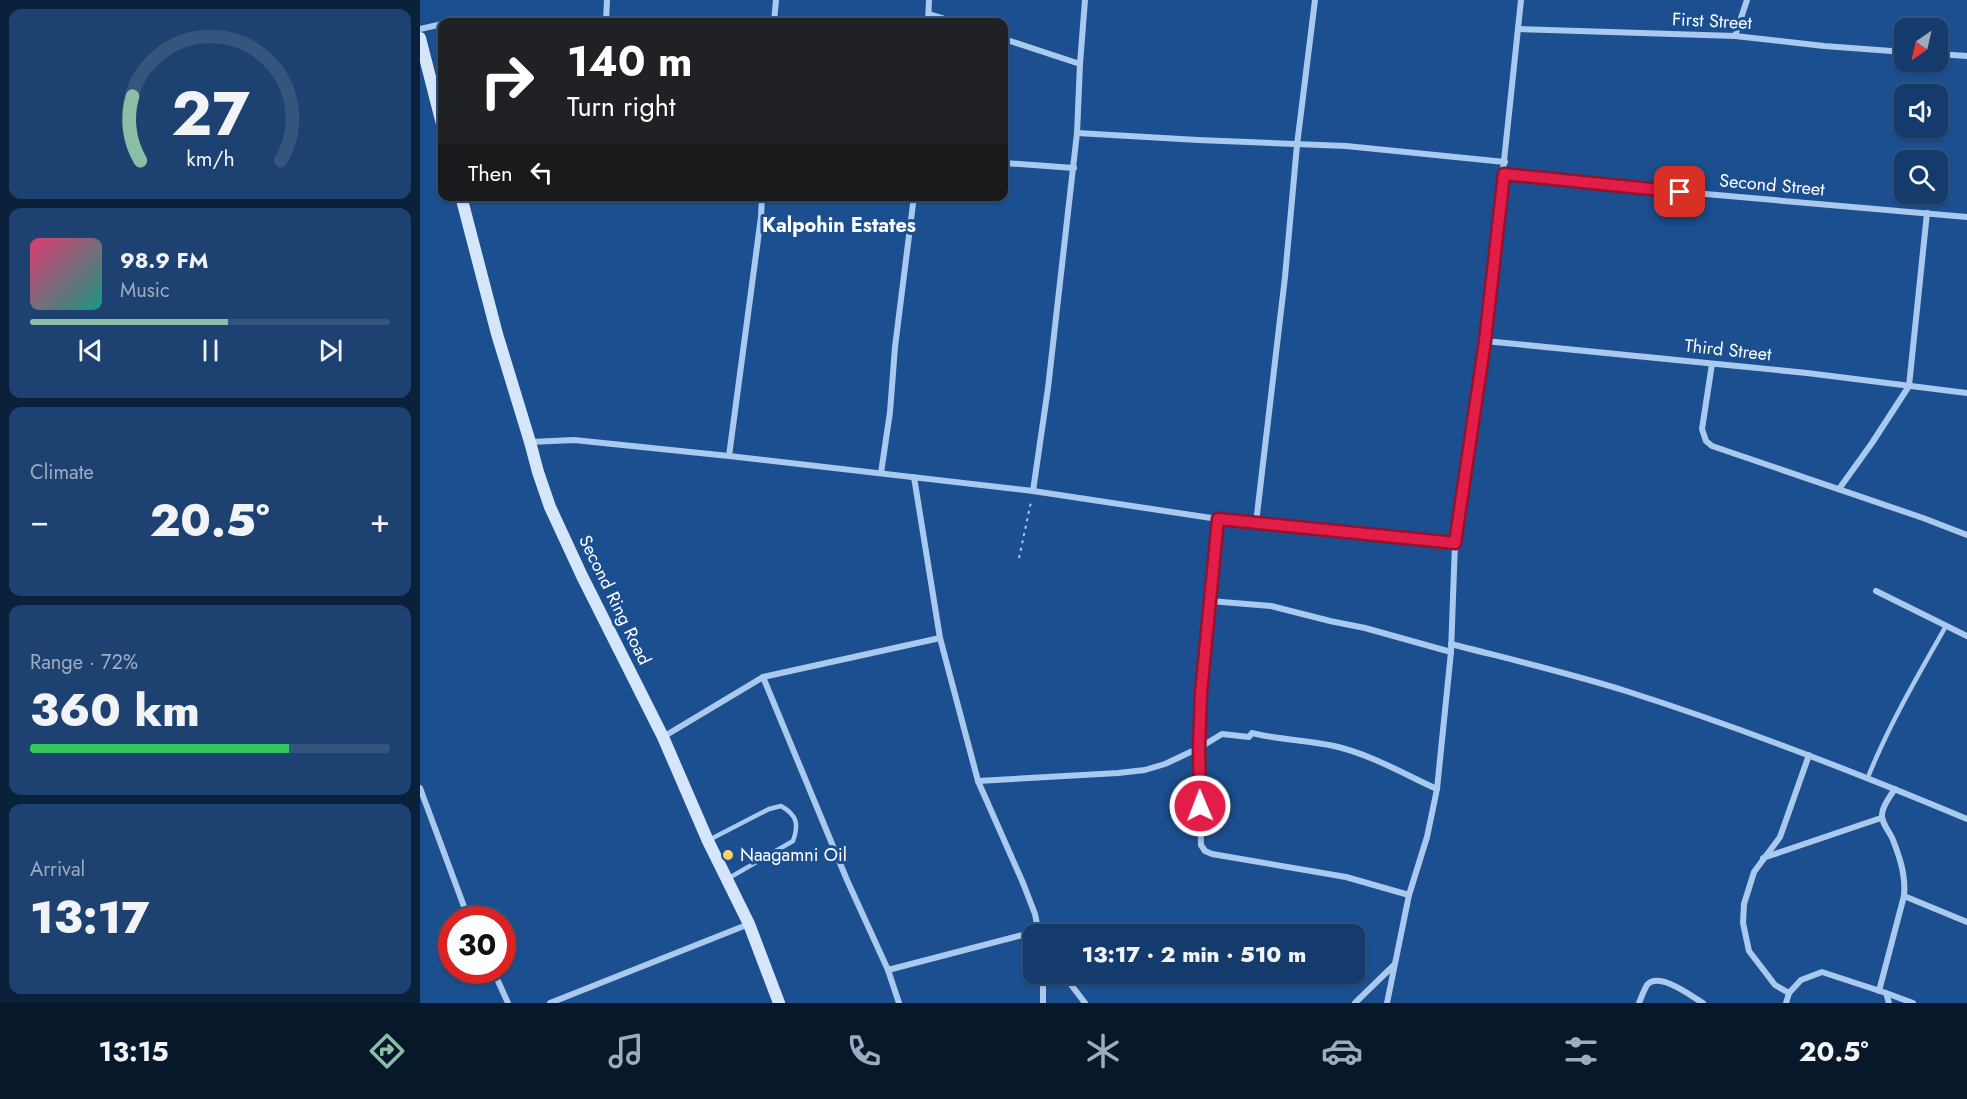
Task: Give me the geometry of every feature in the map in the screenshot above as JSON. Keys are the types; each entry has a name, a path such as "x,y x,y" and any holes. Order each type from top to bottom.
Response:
{"street":[{"path":"606,18 607,0"},
{"path":"774,18 776,0"},
{"path":"928,18 929,0"},
{"path":"1033,491 1074,168 1085,0"},
{"path":"1256,523 1315,0"},
{"path":"1388,1003 1409,895 1427,837 1437,789 1451,648 1455,543 1485,341 1521,0"},
{"path":"1735,36 1747,0"},
{"path":"929,14 942,18"},
{"path":"420,29 438,25"},
{"name":"First Street","path":"1518,29 1735,36 1894,51"},
{"path":"420,38 438,108"},
{"path":"1008,40 1080,64"},
{"path":"1948,55 1967,57"},
{"path":"1077,133 1346,146 1505,162"},
{"path":"1008,163 1074,168"},
{"name":"Second Street","path":"1504,174 1624,187 1967,217"},
{"name":"Second Ring Road","path":"462,201 497,334 550,507 663,737 708,841 749,924 779,1003"},
{"path":"729,456 762,201"},
{"path":"881,473 913,201"},
{"path":"1839,489 1909,386 1927,213"},
{"name":"Third Street","path":"1485,341 1807,373 1967,393"},
{"path":"1712,364 1702,429 1706,441 1719,449 1967,535"},
{"path":"530,442 574,440 729,456 1033,491 1218,519 1455,543"},
{"path":"914,477 940,638 978,781 1023,883 1037,924"},
{"path":"1218,519 1201,693 1199,748 1201,845 1205,851 1212,854 1346,877 1409,895"},
{"path":"1876,591 1967,636"},
{"path":"1210,601 1271,606 1550,669 1626,691 1809,755 1967,819"},
{"path":"663,737 763,677 940,638"},
{"path":"763,677 847,880 888,970 899,1003"},
{"path":"978,781 1118,774 1145,770 1165,764 1222,734 1249,737 1252,733 1275,739 1308,741 1335,746 1360,754 1437,789"},
{"path":"1789,993 1775,985 1749,951 1743,923 1744,904 1754,872 1780,837 1809,755"},
{"path":"420,788 464,906"},
{"path":"1889,1003 1883,992 1905,882 1892,838 1881,818 1883,808 1895,789"},
{"path":"1763,858 1881,818"},
{"path":"1904,896 1967,922"},
{"path":"550,1003 749,924"},
{"path":"888,970 1023,937"},
{"path":"1355,1003 1394,965"},
{"path":"1786,1003 1789,993 1801,980 1822,972 1913,1003"},
{"path":"1639,1003 1648,984 1657,980 1670,983 1703,1003"},
{"path":"499,984 508,1003"},
{"path":"1043,984 1043,1003"},
{"path":"1071,984 1085,1003"}],"lane":[{"path":"1868,777 1879,750 1946,626"},
{"path":"708,841 770,809 781,806 790,811 796,822 797,830 793,841 727,880"}],"path":[{"path":"1019,558 1033,491"}],"place":[{"name":"Naagamni Oil","path":"728,855"}],"district":[{"name":"Kalpohin Estates","path":"839,225"}],"route":[{"path":"1200,806 1201,693 1218,519 1455,543 1485,341 1504,174 1680,192"}]}
